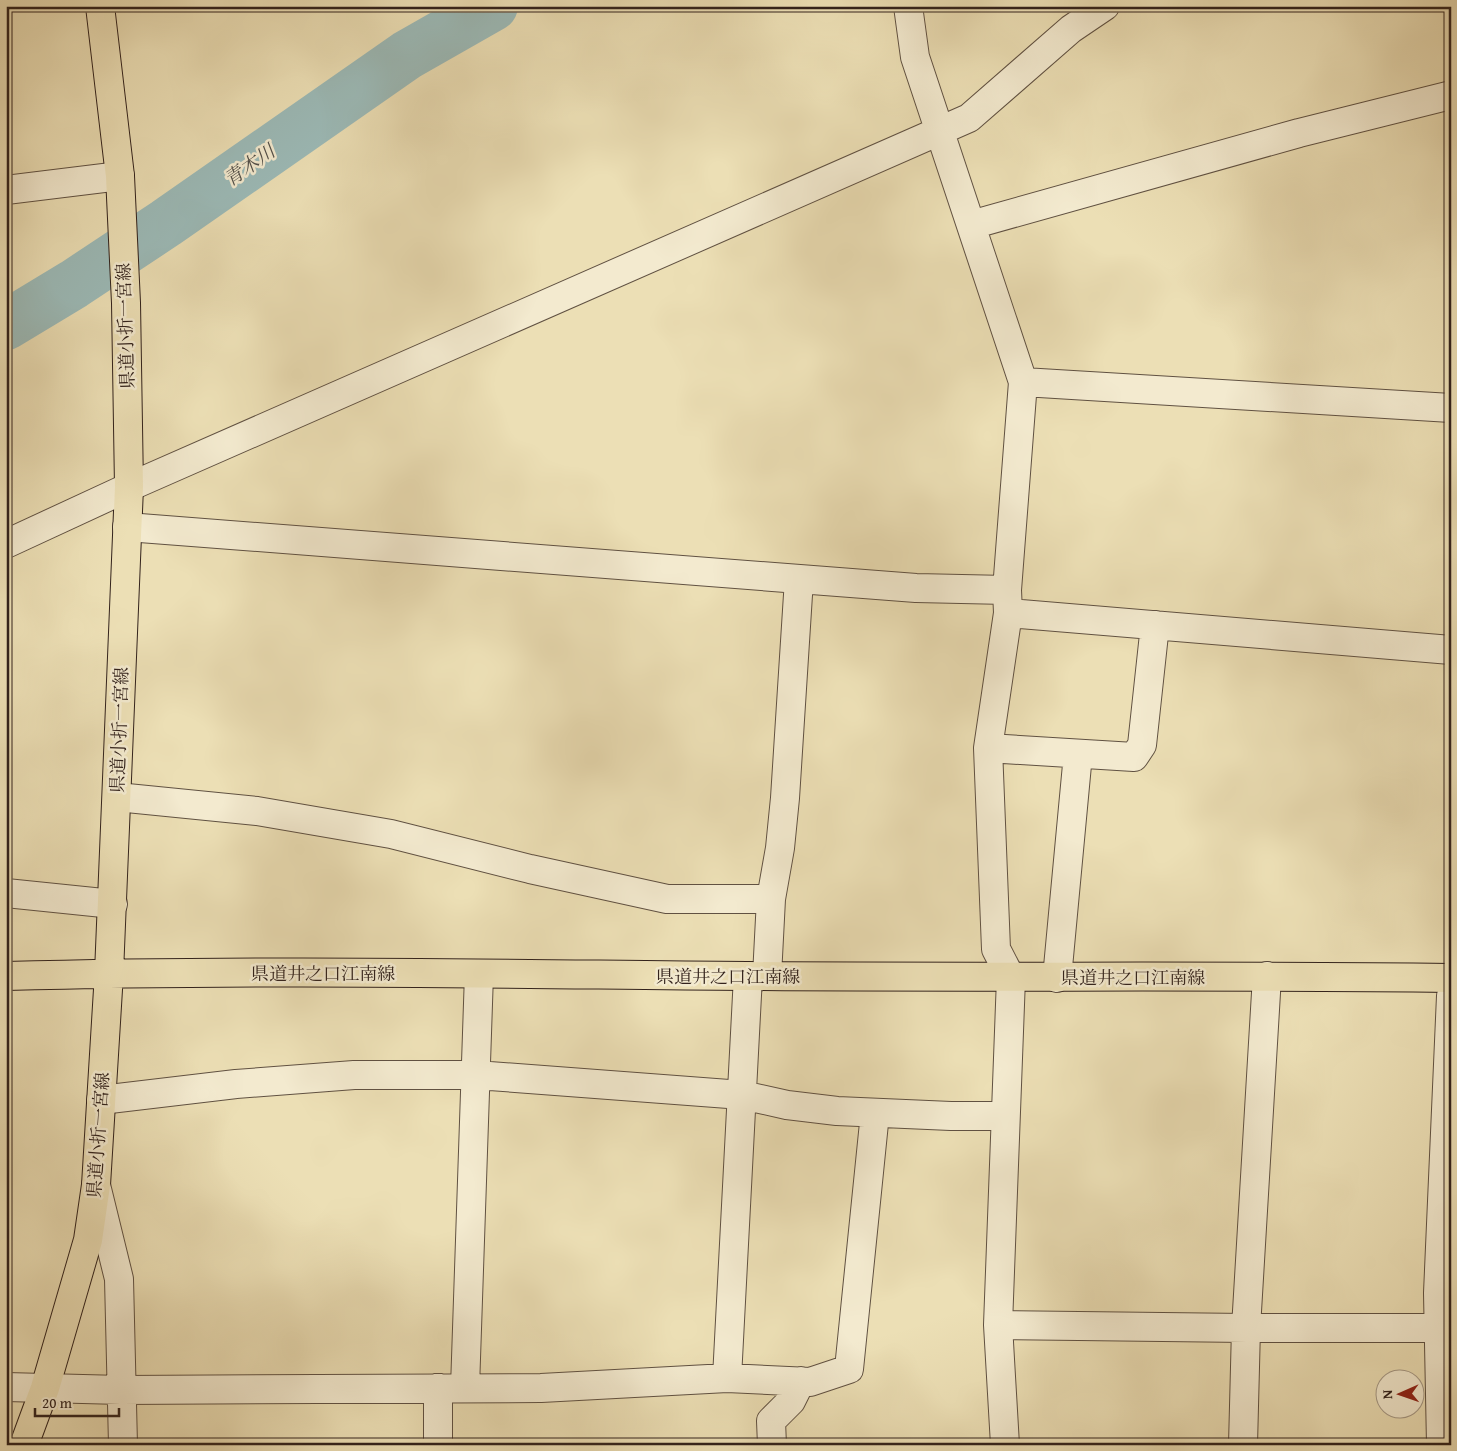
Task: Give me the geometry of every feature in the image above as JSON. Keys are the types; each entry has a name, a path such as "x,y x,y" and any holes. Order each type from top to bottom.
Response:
{"main road":[{"name":"県道小折一宮線","path":"24,1445 45,1388 88,1240 96,1185 113,904 129,487 126,303 120,176 100,6"},
{"name":"県道井之口江南線","path":"6,976 109,973 1011,978 1267,976 1451,978"}],"street":[{"path":"908,6 915,57 1023,382 1008,602 988,748 996,948 1011,978 998,1325 1005,1445"},
{"path":"6,544 129,487 969,118 1071,29 1105,6"},
{"path":"971,224 1298,133 1451,95"},
{"path":"6,190 120,176"},
{"path":"1023,382 1451,408"},
{"path":"127,528 916,588 1154,625 1451,650"},
{"path":"727,1378 742,1095 757,976 780,848 799,579"},
{"path":"988,748 1134,757 1142,745 1154,625"},
{"path":"1057,978 1078,754"},
{"path":"116,798 257,811 391,834 667,899 771,899"},
{"path":"6,893 113,904"},
{"path":"465,1388 479,974"},
{"path":"1243,1445 1246,1328 1267,976"},
{"path":"1441,1445 1446,1407 1438,1328 1445,1242 1451,996"},
{"path":"101,1100 236,1084 354,1075 476,1075 742,1095 787,1106 875,1113 1005,1116"},
{"path":"6,1387 121,1390 542,1388 727,1378 810,1382 849,1369 875,1113"},
{"path":"96,1185 119,1279 123,1445"},
{"path":"998,1325 1438,1328"},
{"path":"772,1445 771,1421 791,1401 801,1381"},
{"path":"438,1388 438,1445"}],"waterway":[{"name":"青木川","path":"6,325 74,284 166,223 407,55 493,6"}]}
